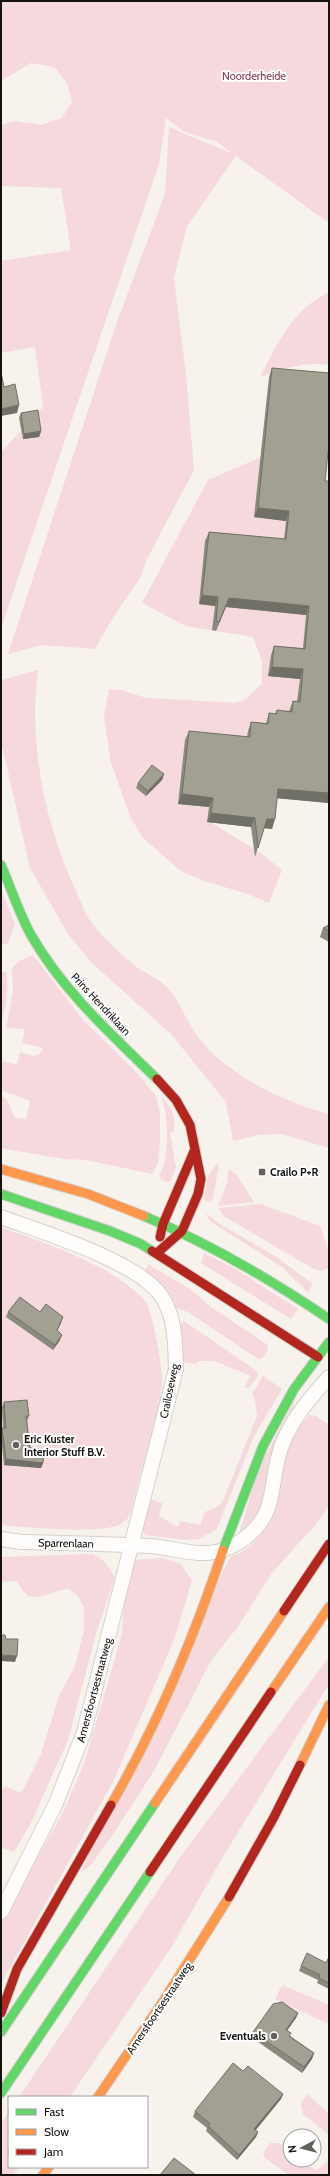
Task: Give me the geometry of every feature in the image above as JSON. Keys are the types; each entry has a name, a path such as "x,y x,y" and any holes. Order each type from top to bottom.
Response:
{"main road":[{"name":"Prins Hendriklaan","path":"1,865 17,905 36,943 59,977 95,1018 176,1100 190,1125 201,1179 198,1194 182,1232 157,1253"},
{"path":"157,1253 163,1224 195,1149"},
{"path":"1,1169 98,1196 182,1232 228,1254 329,1319"},
{"path":"1,1194 110,1231 157,1253 321,1359"},
{"path":"1,2013 17,1969 118,1793 161,1706 202,1613 223,1550 263,1446 285,1404 321,1359 329,1342"},
{"path":"1,2032 329,1544"},
{"path":"1,2093 329,1607"},
{"name":"Amersfoortsestraatweg","path":"99,2096 166,2000 203,1941 267,1832 329,1705"}],"street":[{"name":"Crailoseweg","path":"1,1217 86,1249 142,1277 160,1293 168,1309 175,1338 176,1369 131,1545"},
{"path":"131,1545 191,1552 223,1550 248,1537 268,1509 278,1456 283,1444 309,1400 329,1377"},
{"name":"Sparrenlaan","path":"1,1539 21,1542 131,1545"},
{"name":"Amersfoortsestraatweg","path":"1,1912 56,1803 84,1732 131,1545"}],"green space":[{"name":"Noorderheide","path":"1,1 329,1 329,223 236,156 187,226 174,278 186,375 194,470 147,559 140,578 114,616 95,649 42,645 8,654 118,319 165,194 169,127 233,154 217,142 183,131 166,118 159,164 1,628 1,452 43,407 35,347 1,353 1,261 71,250 61,188 1,186 1,125 15,121 41,125 62,118 72,102 67,83 54,67 31,63 1,81"},
{"path":"329,292 329,365 303,365 276,371 260,377 287,328 305,308 316,299"},
{"path":"261,457 286,520 283,549 307,614 303,657 274,676 302,679 299,706 247,747 187,741 180,804 211,808 210,822 262,854 282,870 269,903 245,893 204,881 181,871 142,837 130,816 111,763 104,717 109,689 120,690 148,698 236,703 246,699 262,683 262,661 253,637 186,626 142,603 208,480"},
{"path":"38,670 35,698 35,726 37,755 42,783 48,811 65,866 87,916 104,937 125,957 138,968 166,986 175,998 198,1037 210,1051 224,1063 240,1075 275,1094 311,1109 329,1114 329,1148 282,1134 257,1135 233,1141 226,1102 171,1034 92,963 68,934 30,868 1,741 1,680"},
{"path":"1,890 15,924 8,943 1,945"},
{"path":"33,955 84,1021 137,1073 156,1096 160,1114 160,1139 158,1164 152,1174 86,1160 63,1159 1,1148 1,1095 7,1100 15,1118 26,1119 30,1101 1,1090 1,1061 17,1065 20,1052 33,1056 39,1055 43,1048 22,1043 25,1029 6,1028 13,990 12,968 19,961"},
{"path":"6,971 7,991 1,1025 1,973"},
{"path":"161,1096 171,1108 174,1120 174,1131 170,1132 176,1168 171,1181 167,1182 159,1178 165,1160 167,1145 165,1110"},
{"path":"219,1164 213,1199 208,1202 204,1199 208,1176 216,1165"},
{"path":"229,1169 236,1174 254,1202 218,1206 227,1184"},
{"path":"261,1204 320,1226 329,1251 328,1268 322,1271 314,1269 225,1217 218,1208"},
{"path":"206,1213 221,1225 275,1256 313,1284 310,1287 309,1293 282,1267 210,1221"},
{"path":"1,1227 78,1256 97,1266 115,1276 131,1288 145,1301 148,1307 157,1340 162,1383 155,1421 131,1510 127,1519 121,1524 111,1527 80,1530 1,1525"},
{"path":"204,1253 232,1267 298,1309 291,1319 201,1263"},
{"path":"148,1264 190,1289 211,1307 268,1345 266,1354 261,1359 258,1359 188,1312 175,1308 145,1272"},
{"path":"184,1321 258,1373 257,1377 248,1389 245,1387 250,1376 247,1374 214,1361 200,1361 195,1364 182,1362 180,1326"},
{"path":"263,1376 282,1389 254,1436 217,1529 199,1539 187,1540 145,1535 141,1525 147,1498 162,1503 159,1516 178,1527 180,1521 200,1525 205,1512 218,1506 223,1501 257,1416 255,1400 252,1394"},
{"path":"296,1398 262,1504 249,1528 239,1534 258,1470"},
{"path":"309,1415 316,1416 329,1425 329,1506 315,1525 272,1573 237,1628 212,1659 155,1769 112,1836 91,1865 81,1872 230,1557 249,1547 266,1526 275,1502 289,1447 296,1432"},
{"path":"93,1554 105,1562 115,1577 96,1634 68,1740 31,1823 14,1852 1,1847 1,1793 5,1786 21,1793 40,1757 59,1696 75,1666 84,1629 84,1608 78,1596 69,1589 35,1597 26,1594 16,1581 1,1582 1,1557"},
{"path":"163,1558 181,1564 192,1581 174,1640 113,1782 1,1984 1,1924 63,1812 84,1764 122,1634 125,1586 134,1560"},
{"path":"329,1657 329,1684 224,1855 172,1946 71,2096 20,2096 181,1856"},
{"path":"282,1985 329,2005 329,2024 275,1999"},
{"path":"307,2094 329,2114 329,2135 303,2114 301,2104"},
{"path":"8,2113 8,2168 18,2168 13,2175 1,2175 1,2123"},
{"path":"270,2143 279,2143 282,2145 282,2168 312,2168 315,2170 322,2168 322,2166 329,2159 329,2175 289,2175 265,2158 263,2153"}],"building":[{"path":"272,368 329,373 329,443 325,481 329,481 329,793 278,789 275,819 267,819 258,848 255,818 211,813 213,798 182,794 189,731 250,737 251,722 268,724 269,713 276,714 277,710 292,712 293,701 300,702 303,669 272,667 274,646 305,649 309,606 229,598 219,622 216,621 218,597 202,595 209,532 286,539 289,511 258,508"},
{"path":"1,372 4,387 15,384 19,405 1,409"},
{"path":"38,410 41,431 24,434 21,413"},
{"path":"152,765 164,774 148,791 138,783"},
{"path":"329,925 329,931 323,928"},
{"path":"20,1297 40,1312 46,1304 63,1317 57,1330 62,1335 55,1345 8,1312"},
{"path":"27,1400 29,1416 26,1416 30,1448 44,1449 43,1463 6,1459 2,1428 6,1428 4,1402"},
{"path":"1,1635 5,1635 6,1639 18,1639 17,1656 1,1655"},
{"path":"307,1953 326,1963 329,1957 329,1983 319,1978 320,1975 301,1966"},
{"path":"282,2002 298,2013 286,2030 291,2033 289,2036 314,2053 304,2067 253,2032 273,2004"},
{"path":"233,2063 243,2071 248,2066 283,2094 254,2129 258,2132 239,2155 208,2126 210,2124 195,2111"},
{"path":"174,2158 196,2175 160,2175"}],"traffic: fast":[{"path":"1,865 31,935 58,975 89,1011 157,1079"},
{"path":"1,1194 110,1231 141,1244 152,1251"},
{"path":"144,1216 216,1250 262,1276 329,1319"},
{"path":"223,1550 263,1446 294,1389 329,1342"},
{"path":"1,2032 155,1803"},
{"path":"1,2093 150,1872"}],"traffic: slow":[{"path":"1,1169 88,1194 144,1216"},
{"path":"111,1805 128,1775 159,1712 200,1616 223,1550"},
{"path":"271,1692 329,1607"},
{"path":"155,1803 284,1611"},
{"path":"300,1765 329,1705"},
{"path":"99,2096 164,2000 229,1897"},
{"path":"43,2175 48,2168"}],"traffic: jam":[{"path":"157,1079 176,1100 190,1125 201,1179 198,1194 182,1231 157,1253"},
{"path":"160,1237 163,1224 195,1149"},
{"path":"152,1251 318,1357"},
{"path":"284,1611 329,1544"},
{"path":"150,1872 271,1692"},
{"path":"229,1897 274,1817 300,1765"},
{"path":"1,2013 17,1969 111,1805"}],"place":[{"name":"Crailo P+R","path":"262,1172"},
{"name":"Eric Kuster Interior Stuff B.V.","path":"16,1445"},
{"name":"Eventuals","path":"274,2036"}]}
